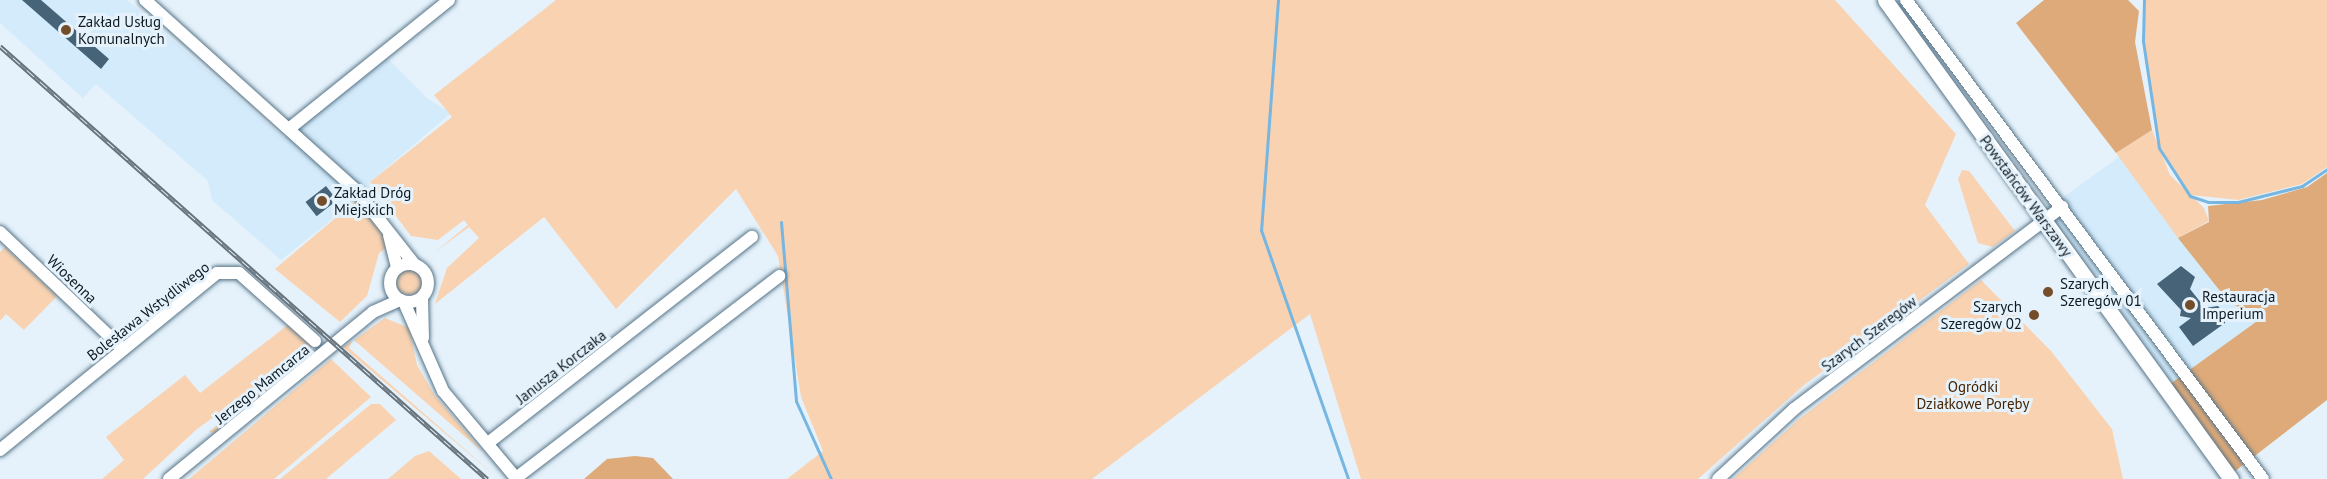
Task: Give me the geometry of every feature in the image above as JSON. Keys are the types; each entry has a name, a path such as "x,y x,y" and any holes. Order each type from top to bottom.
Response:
{"street":[{"path":"145,0 290,128 385,222 415,265 428,277 422,298 423,339"},
{"path":"290,128 449,0"},
{"name":"Powstańców Warszawy","path":"1886,0 2044,222 2232,479"},
{"path":"1906,0 2014,152 2062,207 2263,479"},
{"name":"Szarych Szeregów","path":"1718,479 1794,409 2062,207"},
{"path":"385,222 397,268 390,285 402,301 423,339 443,392 516,478 531,470 779,276"},
{"name":"Wiosenna","path":"0,232 123,349"},
{"name":"Janusza Korczaka","path":"488,443 752,237"},
{"path":"397,268 415,265"},
{"name":"Bolesława Wstydliwego","path":"0,450 217,273 228,269 315,341"},
{"name":"Jerzego Mamcarza","path":"374,312 390,285"},
{"path":"402,301 422,298"},
{"name":"Jerzego Mamcarza","path":"169,479 374,312 402,301"}],"shaded area":[{"path":"0,0 127,0 284,138 385,56 428,99 451,113 370,182 370,189 281,260 212,200 208,181 96,84 83,98 0,23"},
{"path":"2044,0 2128,0 2139,11 2135,42 2152,130 2116,153 2016,23"},
{"path":"2119,157 2228,301 2260,319 2170,384 2044,211"},
{"path":"2327,173 2327,400 2234,472 2170,384 2260,319 2228,301 2178,238 2209,222 2208,206 2262,200 2307,187"},
{"path":"635,456 653,458 673,479 584,479 607,459"}],"green space":[{"path":"556,0 1835,0 1956,134 1925,205 1969,264 1804,385 1698,479 1361,479 1310,314 1092,479 787,479 823,451 801,397 778,256 736,189 616,309 544,217 435,304 447,268 479,238 469,227 435,252 468,225 464,220 438,240 411,236 370,182 452,117 434,95"},
{"path":"2146,0 2327,0 2327,167 2302,184 2238,200 2191,195 2160,147 2144,40"},
{"path":"2152,130 2170,175 2204,208 2209,221 2178,238 2116,153"},
{"path":"1962,170 1969,171 2015,231 1993,247 1978,243 1958,179"},
{"path":"359,198 390,245 379,253 367,296 340,322 275,269"},
{"path":"5,247 57,296 24,330 6,314 0,321 0,252"},
{"path":"409,269 418,273 422,282 418,291 409,295 400,291 396,282 400,273"},
{"name":"Ogródki Działkowe Poręby","path":"1981,280 2051,351 2112,429 2123,479 1733,479 1798,420"},
{"path":"385,318 409,328 417,365 435,396 484,453 354,340"},
{"path":"289,324 314,345 197,429 143,479 102,479 124,460 106,437 185,375 200,393"},
{"path":"352,341 349,348 499,479 343,347"},
{"path":"317,350 215,433 209,432 281,373"},
{"path":"331,359 371,397 274,479 189,479"},
{"path":"371,404 380,404 396,420 326,479 280,479"},
{"path":"429,451 461,479 388,479 415,456"}],"building":[{"name":"Zakład Usług Komunalnych","path":"22,0 41,0 109,59 101,69"},
{"name":"Zakład Dróg Miejskich","path":"326,186 337,200 317,216 306,202"},
{"name":"Restauracja Imperium","path":"2181,266 2195,277 2190,289 2205,308 2218,306 2225,315 2225,323 2193,346 2179,327 2191,318 2180,316 2181,310 2157,284"}],"waterway":[{"path":"1278,0 1261,230 1348,479"},
{"path":"2144,0 2143,41 2159,148 2190,196 2208,202 2238,202 2302,186 2327,169"},
{"path":"781,222 796,401 831,479"}],"railway":[{"path":"0,46 487,479"}],"place":[{"name":"Zakład Usług Komunalnych","path":"66,30"},
{"name":"Zakład Dróg Miejskich","path":"322,201"},
{"name":"Szarych Szeregów 01","path":"2048,292"},
{"name":"Restauracja Imperium","path":"2190,305"},
{"name":"Szarych Szeregów 02","path":"2034,315"}]}
